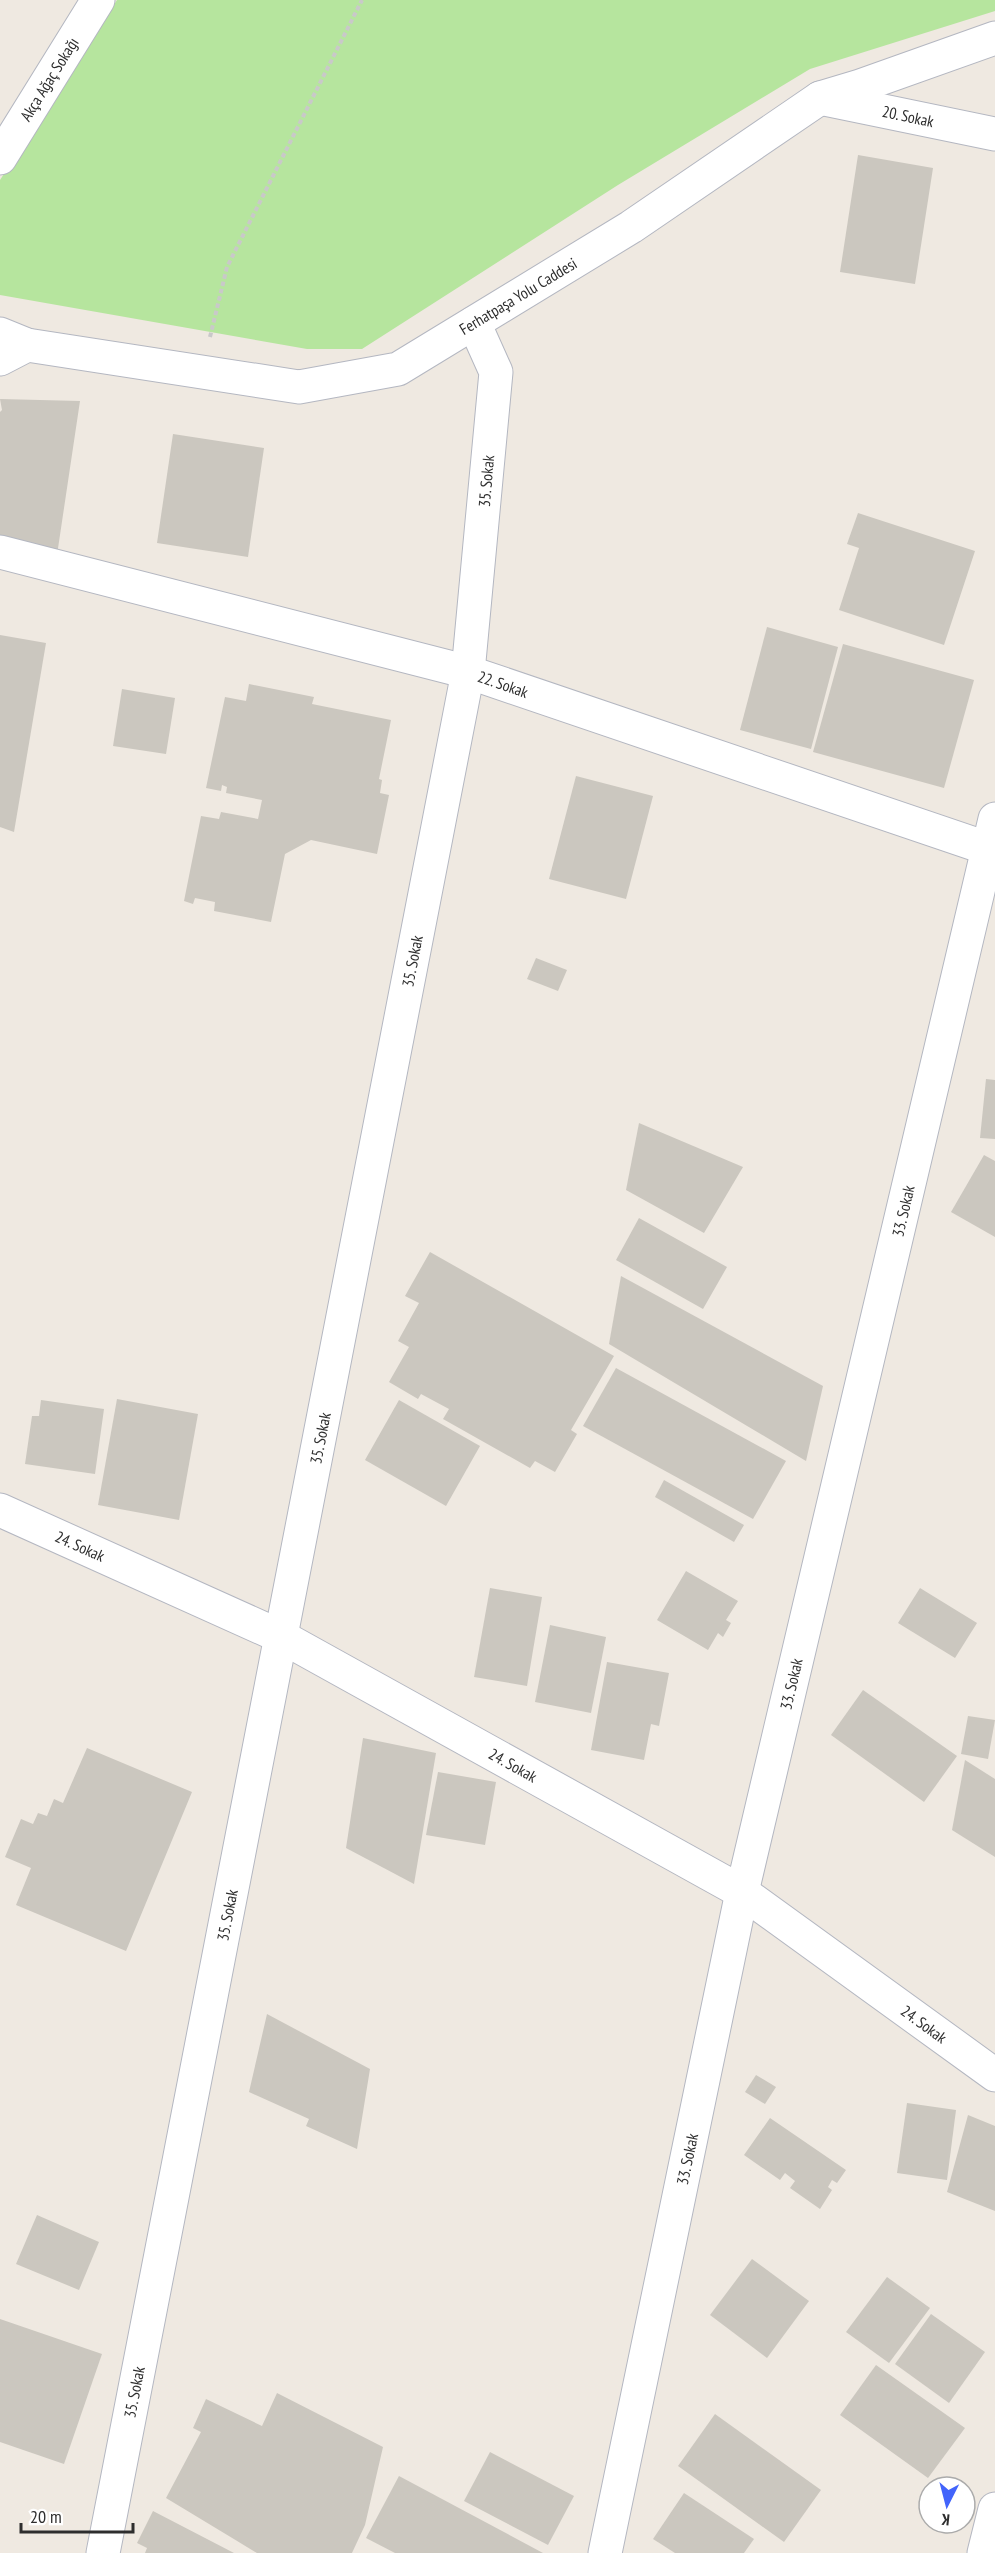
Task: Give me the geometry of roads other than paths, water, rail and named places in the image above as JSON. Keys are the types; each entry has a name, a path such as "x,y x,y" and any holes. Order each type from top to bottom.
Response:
{"street":[{"name":"Akça Ağaç Sokağı","path":"0,158 98,0"},
{"name":"Ferhatpaşa Yolu Caddesi","path":"9,346 299,387 398,369 631,226 820,98 995,38"},
{"name":"20. Sokak","path":"820,98 995,134"},
{"name":"35. Sokak","path":"103,2553 468,672 496,372 474,323"},
{"name":"22. Sokak","path":"0,552 468,672 993,840"},
{"name":"33. Sokak","path":"605,2553 742,1892 993,840"},
{"name":"24. Sokak","path":"0,1510 282,1636 742,1892 995,2076"},
{"path":"984,2553 995,2510"}]}
